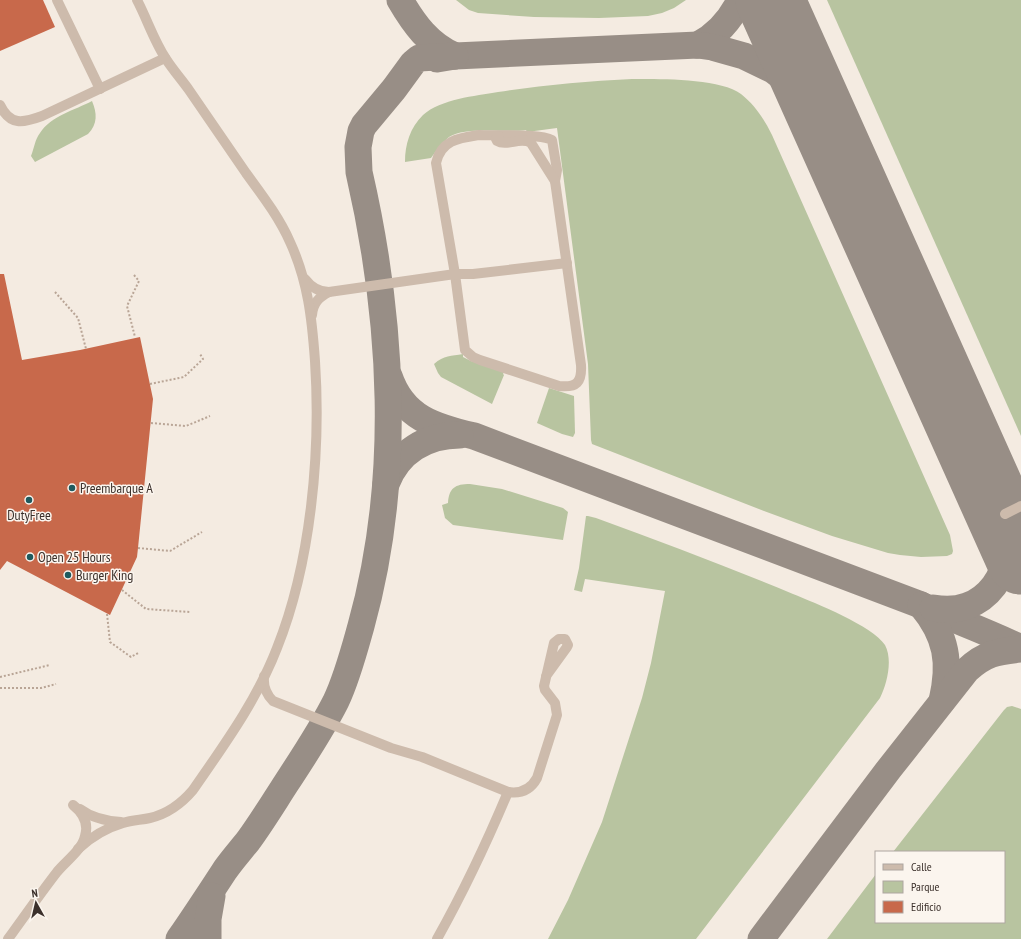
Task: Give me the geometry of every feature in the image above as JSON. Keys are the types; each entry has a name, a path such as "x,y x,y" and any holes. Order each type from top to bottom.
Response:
{"lane":[{"path":"57,0 100,89"},
{"path":"8,939 57,872 83,842 87,827 83,814 73,805 102,820 122,822 160,815 185,799 193,790 250,703 277,649 294,594 304,550 312,500 317,415 316,376 311,319 304,277 290,240 278,219 165,58 137,0"},
{"path":"0,105 4,114 8,118 16,122 30,121 165,58"},
{"path":"479,135 547,137 552,140 557,170 556,181 582,374 580,379 573,386 567,387 559,386 480,360 465,350 455,274 436,159 443,147 454,140 479,135"},
{"path":"499,136 496,139 501,143 524,140 531,143 556,181"},
{"path":"304,277 308,283 318,290 329,292 455,274 474,274 567,263"},
{"path":"311,319 312,311 317,301 320,297 329,292"},
{"path":"1005,514 1021,506"},
{"path":"264,676 264,686 273,701"},
{"path":"250,703 260,699 273,701 391,748 422,757 508,792 514,793 525,791 534,783 556,720 557,715 555,703 545,690 544,686 546,676"},
{"path":"437,939 483,851 508,792"},
{"path":"78,849 95,835 122,823 134,820"},
{"path":"443,939 447,922"}],"path":[{"path":"134,275 139,281 127,306 135,337"},
{"path":"55,292 78,318 86,349"},
{"path":"150,384 184,378 203,359 200,354"},
{"path":"151,423 186,426 210,416"},
{"path":"138,548 170,551 202,532"},
{"path":"122,590 146,609 190,612"},
{"path":"108,614 110,642 131,657 138,653"},
{"path":"0,677 50,665"},
{"path":"0,688 41,688 56,684"}],"green space":[{"path":"456,0 686,0 674,8 662,13 648,16 599,18 534,17 478,13 469,10"},
{"path":"827,0 1021,0 1021,436"},
{"path":"632,79 688,80 719,85 741,94 751,103 762,118 772,135 950,535 953,551 952,554 947,556 921,557 900,555 888,553 832,536 592,444 588,364 557,128 527,132 526,130 475,131 456,134 446,139 431,158 405,162 407,143 415,125 423,115 439,105 469,97 515,90 565,84"},
{"path":"92,101 96,118 94,126 88,134 35,162 31,156 37,138 45,127 50,122 64,114"},
{"path":"463,354 463,357 471,361 504,372 492,404 441,377 438,373 434,364 448,356"},
{"path":"549,388 574,396 575,433 573,437 537,423"},
{"path":"470,484 502,489 563,508 568,512 563,540 453,525 445,518 442,505 448,503 451,490 460,485"},
{"path":"586,516 596,518 695,555 829,609 869,630 879,638 885,645 889,658 885,686 880,698 696,939 548,939 568,900 602,822 642,698 651,663 665,591 585,579 582,592 574,590 579,568"},
{"path":"1012,706 1021,709 1021,939 827,939 875,875 875,923 1005,923 1005,851 894,851 1007,707"}],"building":[{"path":"0,0 43,0 55,27 0,51"},
{"name":"Preembarque A","path":"0,274 4,274 22,360 80,350 140,337 153,399 138,548 137,557 110,615 7,561 0,570"}],"taxiway":[{"path":"400,0 423,33 437,46 455,56"},
{"path":"698,45 723,26 740,0"},
{"path":"437,59 455,56 698,45 712,47 744,56 773,70 799,90 812,105 825,125"},
{"path":"179,939 225,870 258,827 313,742 336,701 350,664 361,626 374,570 383,514 387,457 388,399 385,342 379,285 371,228 359,172 358,147 361,131 364,125 394,89 413,63 419,58 455,56"},
{"path":"389,376 395,390 403,402 412,411 434,424 446,429 474,436 921,605 1021,648"},
{"path":"386,484 398,463 406,454 415,448 436,438 460,435"},
{"path":"933,608 950,609 967,606 982,598 994,586 999,579 1005,563 1007,551 1005,538 1000,531"},
{"path":"921,605 937,628 945,650 946,674 942,701"},
{"path":"761,939 889,769 967,670 980,660 992,654 1021,649"},
{"path":"208,939 208,919 212,896"}],"runway":[{"path":"770,0 1021,560"}],"place":[{"name":"Preembarque A","path":"72,488"},
{"name":"DutyFree","path":"29,500"},
{"name":"Open 25 Hours","path":"30,557"},
{"name":"Burger King","path":"68,575"}]}
